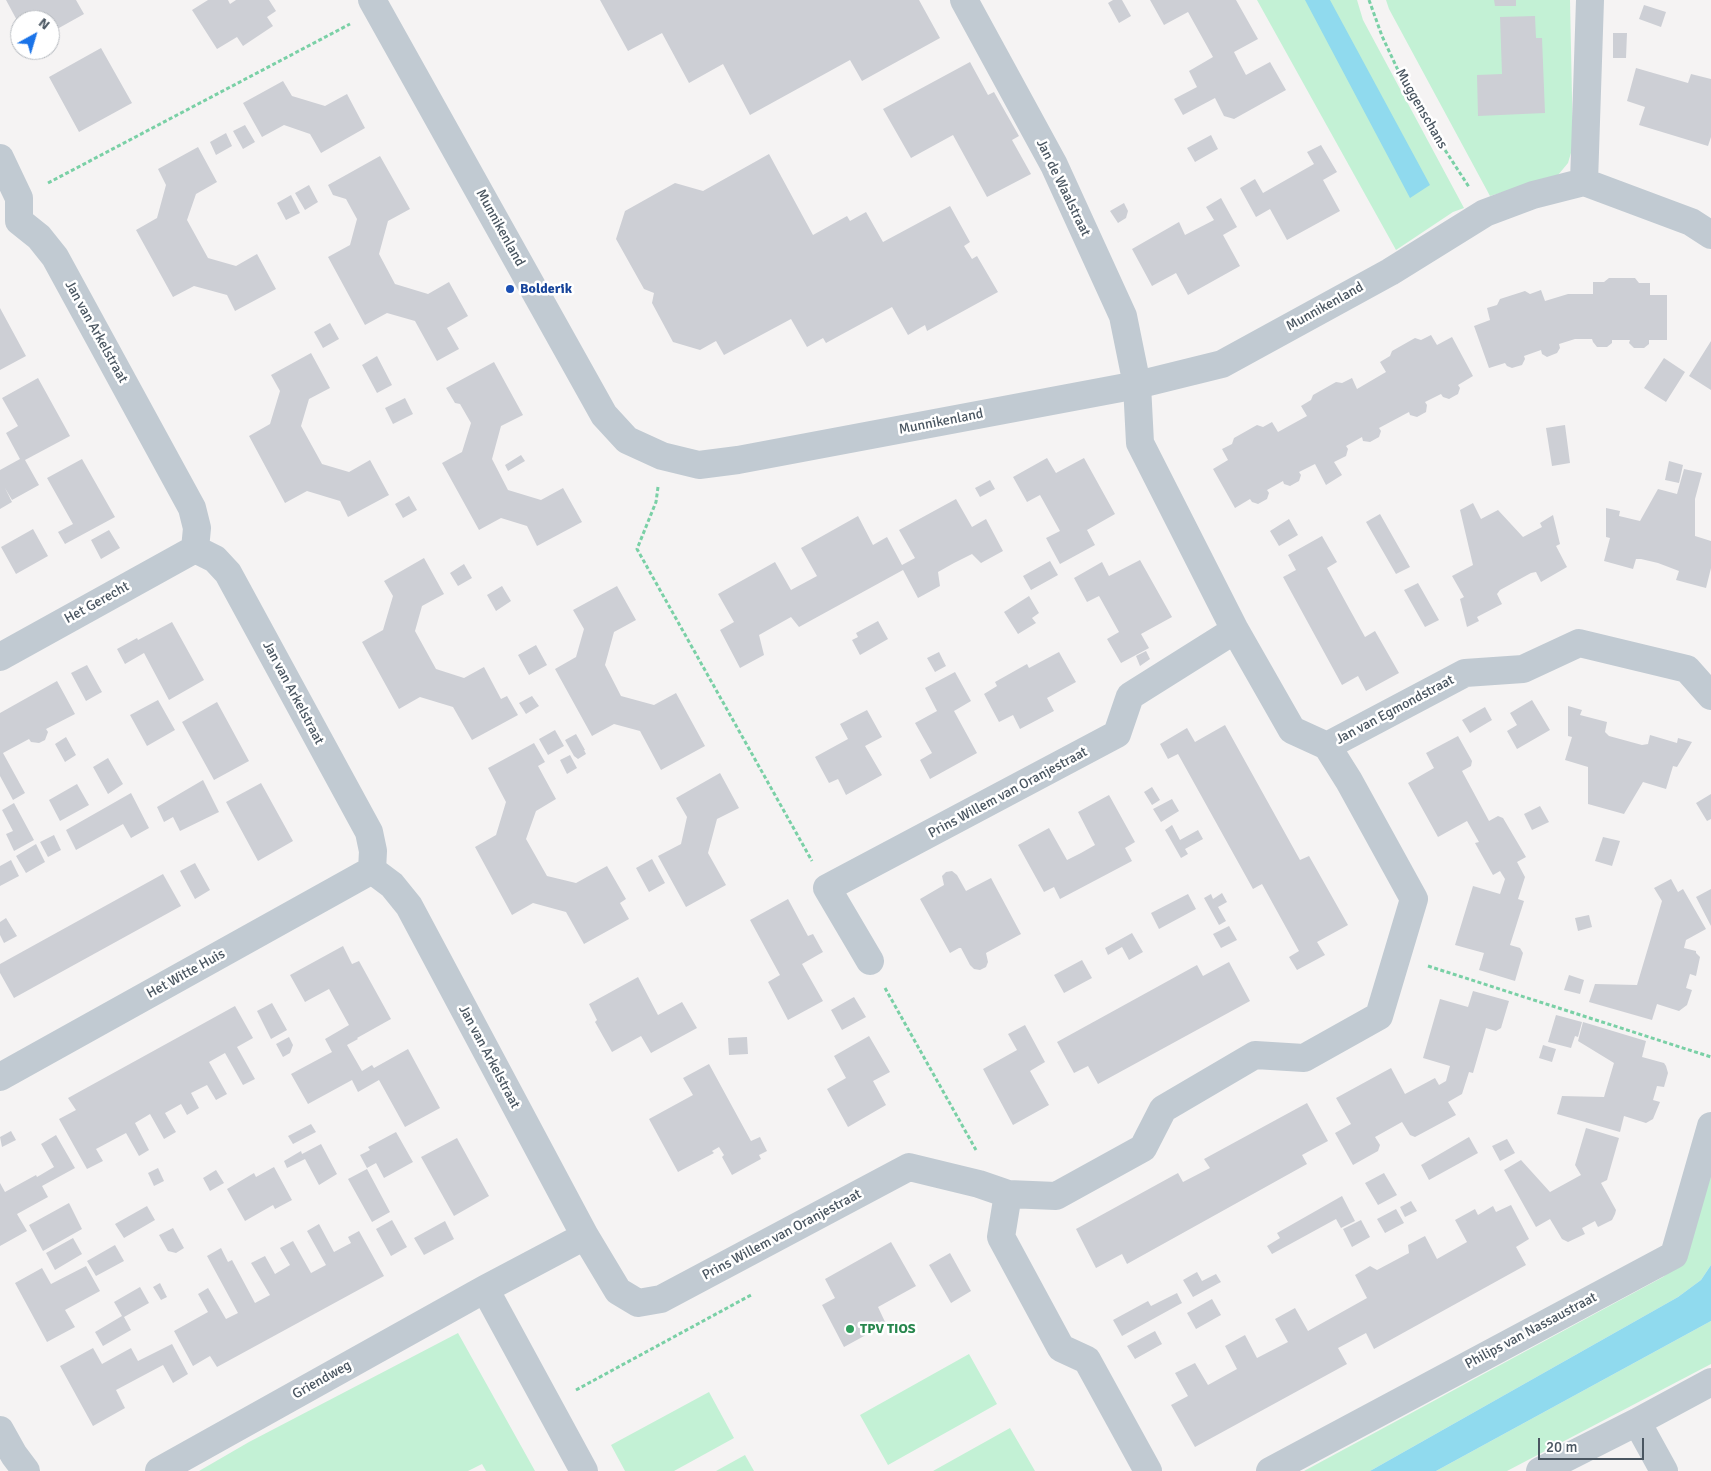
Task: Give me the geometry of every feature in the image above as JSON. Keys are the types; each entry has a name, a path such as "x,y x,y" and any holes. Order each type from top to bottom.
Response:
{"street":[{"name":"Jan de Waalstraat","path":"964,0 1054,165 1104,273 1123,316 1137,385"},
{"path":"1590,0 1584,182 1691,222 1711,235"},
{"name":"Munnikenland","path":"382,3 604,415 627,440 662,456 699,465 738,460 1137,385 1222,364 1390,272 1485,213 1533,195 1584,182"},
{"name":"Jan van Arkelstraat","path":"0,158 13,217 39,238 55,257 192,508 197,528 195,549 215,559 228,573 368,832 373,851 372,870 392,885 409,906 585,1236"},
{"path":"1137,385 1140,443 1235,630 1292,730 1327,746 1349,781 1414,899 1379,1016 1304,1058 1255,1055 1163,1109 1143,1148 1056,1196 1008,1194 1001,1237 1061,1348 1086,1360 1148,1471"},
{"name":"Het Gerecht","path":"0,657 195,549"},
{"name":"Prins Willem van Oranjestraat","path":"827,888 1117,734 1130,696 1235,630"},
{"name":"Jan van Egmondstraat","path":"1327,746 1465,673 1523,669 1579,643 1687,669 1711,696"},
{"name":"Het Witte Huis","path":"0,1077 372,870"},
{"path":"827,888 870,961"},
{"name":"Philips van Nassaustraat","path":"1270,1471 1674,1254 1711,1126"},
{"name":"Prins Willem van Oranjestraat","path":"585,1236 618,1291 638,1304 661,1299 909,1167 980,1184 1008,1194"},
{"name":"Griendweg","path":"159,1471 585,1236"},
{"path":"485,1290 584,1471"},
{"path":"1540,1471 1711,1382"},
{"path":"1637,1422 1664,1471"},
{"path":"0,1430 14,1455 26,1471"}],"path":[{"name":"Muggenschans","path":"1369,0 1382,36 1410,96 1485,213"},
{"path":"13,217 382,3"},
{"path":"662,456 656,502 637,549 827,888"},
{"path":"1396,956 1711,1057"},
{"path":"870,961 977,1152 980,1184"},
{"path":"548,1405 751,1295"}],"green space":[{"path":"1257,0 1357,0 1363,20 1464,208 1453,212 1396,250"},
{"path":"1386,0 1570,0 1573,146 1568,163 1553,181 1520,187 1490,196 1389,9"},
{"path":"1711,1171 1711,1265 1701,1280 1678,1297 1370,1471 1304,1471 1663,1277 1683,1261"},
{"path":"1711,1321 1711,1364 1507,1471 1436,1471"},
{"path":"458,1333 535,1471 486,1471 482,1464 468,1471 199,1471 249,1442"},
{"path":"969,1354 997,1404 888,1465 860,1415"},
{"path":"709,1392 734,1438 674,1471 625,1471 611,1445"},
{"path":"1010,1428 1035,1471 933,1471"},
{"path":"745,1455 754,1471 716,1471"}],"water":[{"path":"1305,0 1330,0 1430,185 1410,198"},
{"path":"1711,1265 1711,1321 1436,1471 1370,1471 1678,1297 1701,1280"}],"building":[{"path":"6,0 76,0 84,14 60,27 60,10 11,10"},
{"path":"208,0 228,0 230,4 236,0 269,0 276,11 267,17 273,26 243,46 237,37 217,49 192,10"},
{"path":"600,0 919,0 940,38 862,81 850,60 750,115 723,64 689,83 662,33 628,51"},
{"path":"1113,0 1122,0 1131,16 1119,23 1108,3"},
{"path":"1150,0 1236,0 1258,39 1234,52 1246,75 1270,62 1286,90 1234,119 1224,116 1215,98 1183,115 1174,99 1197,87 1189,71 1213,57 1188,12 1164,25"},
{"path":"1494,0 1516,0 1516,6 1495,6"},
{"path":"1644,5 1666,12 1661,27 1639,19"},
{"path":"1535,16 1536,38 1542,38 1545,113 1478,116 1477,75 1502,74 1500,17"},
{"path":"1613,33 1627,33 1626,58 1613,58"},
{"path":"101,48 132,103 79,132 49,77"},
{"path":"970,62 988,95 994,92 1019,136 1012,140 1031,174 987,197 953,135 911,158 883,109"},
{"path":"1636,68 1688,83 1691,74 1711,79 1711,137 1708,146 1639,125 1645,107 1627,101"},
{"path":"283,81 292,96 325,106 347,94 365,128 321,153 310,134 284,125 262,137 243,103"},
{"path":"245,125 255,142 243,149 233,131"},
{"path":"226,133 232,146 216,155 210,142"},
{"path":"1211,135 1218,149 1195,162 1187,148"},
{"path":"1321,145 1337,172 1323,180 1340,211 1287,240 1270,209 1256,217 1240,188 1255,179 1263,193 1314,164 1307,152"},
{"path":"198,147 217,182 196,194 187,220 208,258 236,266 257,254 276,289 235,311 227,295 194,286 173,297 136,230 157,218 166,185 158,169"},
{"path":"769,154 813,235 847,216 850,221 866,212 883,242 950,206 970,242 964,246 972,259 977,256 998,292 927,331 925,325 908,335 892,307 826,343 823,338 807,347 791,319 724,355 716,341 700,350 673,342 652,303 654,293 644,289 616,239 625,211 675,183 703,191"},
{"path":"380,156 410,209 388,221 379,254 395,284 428,294 449,282 468,316 447,328 459,349 437,361 415,321 387,313 365,325 328,257 350,245 357,219 346,199 333,195 328,185"},
{"path":"309,185 318,202 305,210 295,193"},
{"path":"291,195 300,213 286,220 277,203"},
{"path":"1221,198 1237,227 1223,235 1240,266 1188,295 1176,273 1152,286 1132,249 1179,222 1185,235 1214,220 1206,207"},
{"path":"1124,203 1128,211 1126,218 1118,223 1110,211"},
{"path":"1609,278 1635,278 1639,283 1650,283 1650,295 1667,295 1667,340 1649,340 1649,344 1644,348 1634,348 1629,343 1630,340 1612,340 1612,343 1607,347 1597,347 1592,339 1575,339 1559,344 1560,348 1557,353 1547,357 1542,354 1541,350 1524,356 1525,359 1522,365 1512,368 1505,363 1489,368 1474,326 1490,320 1487,308 1497,305 1500,299 1525,291 1530,294 1541,290 1545,301 1568,294 1593,294 1593,282 1604,282"},
{"path":"0,308 26,356 0,370"},
{"path":"330,323 339,339 323,348 314,332"},
{"path":"1431,335 1437,345 1452,337 1473,376 1458,385 1460,388 1458,394 1449,399 1441,394 1425,402 1427,405 1426,412 1417,417 1410,415 1409,412 1379,428 1381,431 1379,437 1370,442 1363,441 1362,437 1346,446 1348,449 1346,456 1334,462 1342,475 1326,485 1315,464 1299,472 1301,475 1299,481 1290,486 1284,484 1283,481 1267,490 1269,493 1267,499 1258,504 1250,499 1235,508 1213,469 1228,460 1222,449 1232,444 1234,438 1257,425 1263,427 1272,422 1278,432 1307,416 1301,406 1311,400 1313,395 1336,382 1342,383 1352,378 1357,389 1386,372 1380,362 1390,356 1392,351 1415,338 1421,340"},
{"path":"1711,341 1711,390 1689,376"},
{"path":"311,353 330,388 309,399 301,426 322,464 349,472 370,460 389,495 348,517 340,501 307,491 285,503 249,436 270,424 280,391 271,375"},
{"path":"377,356 392,385 377,393 362,365"},
{"path":"1664,358 1685,372 1666,402 1644,388"},
{"path":"494,362 523,415 501,426 492,459 508,490 541,500 563,488 582,522 537,546 527,526 501,518 479,530 442,463 462,452 471,423 460,404 455,403 446,388"},
{"path":"38,378 70,436 25,460 39,485 12,500 5,488 12,502 0,509 0,470 20,459 6,433 18,426 2,398"},
{"path":"405,398 413,414 393,424 385,408"},
{"path":"1565,425 1570,463 1552,466 1546,428"},
{"path":"521,455 525,461 508,471 505,465"},
{"path":"1047,458 1056,473 1084,458 1115,514 1087,530 1095,545 1060,564 1046,538 1060,531 1040,495 1027,502 1013,477"},
{"path":"82,459 115,517 65,544 58,532 73,524 47,478"},
{"path":"1669,461 1683,465 1679,483 1665,480"},
{"path":"1684,469 1702,473 1695,499 1695,536 1711,541 1711,568 1706,588 1676,580 1679,571 1658,563 1636,559 1633,569 1604,561 1610,538 1606,537 1606,508 1620,511 1619,516 1640,521 1658,489 1677,494"},
{"path":"990,480 995,489 980,497 975,488"},
{"path":"409,496 417,510 403,518 395,504"},
{"path":"956,499 972,527 986,519 1003,551 981,563 972,554 954,563 938,572 940,586 918,598 903,570 799,627 791,617 759,635 764,655 740,668 720,630 734,622 718,594 775,562 791,590 817,576 801,548 858,516 873,545 887,537 902,565 915,558 899,530"},
{"path":"1473,503 1481,519 1498,510 1523,537 1542,527 1540,523 1553,515 1560,544 1556,546 1567,567 1541,582 1536,572 1531,573 1500,590 1497,594 1502,604 1477,617 1479,621 1467,627 1460,599 1464,597 1452,576 1473,565 1460,510"},
{"path":"1380,514 1410,567 1396,574 1366,522"},
{"path":"1289,519 1298,535 1279,546 1270,531"},
{"path":"33,529 48,556 16,574 1,547"},
{"path":"109,530 120,548 101,559 91,540"},
{"path":"1322,536 1337,562 1327,568 1365,637 1375,631 1399,673 1366,691 1358,676 1342,685 1283,577 1296,570 1288,555"},
{"path":"424,558 444,594 422,606 415,631 436,669 464,678 484,667 501,699 507,696 518,715 472,740 453,707 420,697 399,709 362,642 383,630 393,596 384,581"},
{"path":"1140,560 1172,617 1141,634 1149,648 1121,663 1107,639 1119,632 1099,596 1087,602 1074,578 1102,562 1109,576"},
{"path":"1050,561 1058,575 1031,590 1023,576"},
{"path":"464,564 472,578 458,586 450,573"},
{"path":"1418,583 1439,620 1425,627 1404,590"},
{"path":"502,586 511,601 496,611 487,595"},
{"path":"617,586 636,620 614,632 605,665 621,696 654,705 676,693 705,746 661,770 640,731 614,724 592,736 555,669 576,657 584,629 573,610"},
{"path":"1029,596 1039,613 1032,618 1036,623 1018,634 1004,612"},
{"path":"878,621 888,639 860,655 852,640 858,637 856,633"},
{"path":"172,622 204,680 169,700 144,653 125,664 117,649"},
{"path":"536,645 547,665 529,675 518,655"},
{"path":"1146,651 1150,659 1140,666 1136,656"},
{"path":"939,652 946,666 935,672 927,658"},
{"path":"1059,652 1076,682 1047,698 1054,711 1020,729 1013,715 999,722 984,694 997,686 995,682 1027,664 1029,668"},
{"path":"87,665 102,692 86,701 71,673"},
{"path":"955,672 971,701 954,711 977,753 930,779 920,760 932,753 915,723 937,711 925,688"},
{"path":"57,681 75,714 46,729 48,732 45,740 39,743 31,742 29,739 3,753 25,793 13,800 0,776 0,713"},
{"path":"532,696 539,706 526,714 519,703"},
{"path":"158,700 175,730 147,746 130,715"},
{"path":"1532,700 1550,730 1517,749 1507,731 1517,725 1510,713"},
{"path":"217,702 249,761 214,780 182,722"},
{"path":"1568,706 1582,710 1580,715 1607,722 1605,732 1609,736 1642,745 1648,744 1650,735 1677,743 1678,738 1692,742 1677,767 1673,766 1666,789 1643,782 1624,814 1588,804 1588,767 1565,760 1572,737 1568,736"},
{"path":"1485,707 1492,720 1470,733 1462,720"},
{"path":"867,710 882,737 865,746 882,775 846,795 838,779 829,783 815,757 848,739 840,724"},
{"path":"1225,725 1300,860 1309,856 1348,925 1317,942 1325,955 1297,970 1289,957 1299,951 1262,884 1253,889 1178,754 1168,759 1160,744 1187,728 1195,742"},
{"path":"555,730 564,746 548,755 539,739"},
{"path":"576,734 586,754 578,759 574,756 565,740"},
{"path":"1458,736 1472,761 1471,766 1462,771 1489,821 1498,816 1503,818 1526,857 1517,862 1525,877 1518,899 1524,901 1510,945 1520,948 1523,953 1515,981 1479,970 1484,953 1455,945 1473,886 1500,894 1505,879 1500,871 1493,875 1475,843 1479,842 1467,821 1438,837 1408,783 1434,768 1426,753"},
{"path":"66,737 76,755 65,762 55,744"},
{"path":"534,743 545,762 538,766 556,799 536,811 526,839 547,876 576,883 607,866 626,899 620,903 629,919 584,944 566,912 533,903 512,915 475,847 496,835 506,802 488,768"},
{"path":"570,755 577,768 567,774 560,760"},
{"path":"108,758 123,784 108,794 93,767"},
{"path":"720,773 739,808 717,819 708,853 726,885 686,907 658,856 681,844 687,817 676,798"},
{"path":"203,780 219,812 180,831 173,817 164,822 157,807"},
{"path":"261,783 293,841 258,861 226,802"},
{"path":"77,784 89,805 60,821 49,800"},
{"path":"1152,787 1160,800 1152,805 1144,792"},
{"path":"131,793 149,828 131,838 123,824 76,850 66,830"},
{"path":"1711,794 1711,819 1707,821 1696,803"},
{"path":"1109,795 1135,842 1125,848 1132,861 1060,899 1054,887 1044,892 1018,845 1049,828 1067,860 1081,853 1095,845 1078,812"},
{"path":"1172,799 1179,811 1161,822 1153,809"},
{"path":"14,803 34,840 14,851 6,834 13,831 2,810"},
{"path":"1540,806 1549,822 1532,830 1524,814"},
{"path":"1172,825 1180,840 1198,830 1203,839 1185,849 1188,854 1181,858 1165,830"},
{"path":"54,835 61,850 48,857 40,842"},
{"path":"1603,837 1620,841 1612,866 1595,861"},
{"path":"36,844 45,862 26,873 16,856"},
{"path":"652,859 665,883 649,892 636,868"},
{"path":"11,860 19,876 0,886 0,866"},
{"path":"195,863 210,890 195,899 180,871"},
{"path":"952,871 957,875 966,891 991,878 1021,934 986,953 988,962 986,967 980,970 974,969 970,965 961,948 950,953 920,899 944,885 942,876 946,872"},
{"path":"163,874 181,906 14,998 0,973 0,964"},
{"path":"1671,879 1678,892 1683,889 1706,929 1686,940 1684,948 1696,951 1700,957 1696,976 1690,974 1686,988 1692,990 1687,1005 1679,1011 1657,1004 1652,1020 1589,1002 1595,984 1637,985 1662,901 1654,888"},
{"path":"1711,889 1711,926 1696,897"},
{"path":"1222,893 1227,902 1218,907 1226,921 1219,925 1204,898 1211,894 1213,899"},
{"path":"1188,894 1196,909 1159,929 1151,913"},
{"path":"788,899 808,936 813,934 823,952 802,964 823,1001 788,1020 768,982 780,975 750,920"},
{"path":"1589,915 1592,927 1578,931 1575,918"},
{"path":"6,918 17,936 4,943 0,935 0,922"},
{"path":"1229,926 1237,940 1221,948 1213,934"},
{"path":"1132,933 1143,952 1129,960 1122,947 1108,955 1105,948"},
{"path":"343,946 352,964 359,961 391,1019 347,1045 362,1071 372,1065 374,1068 408,1049 440,1108 405,1127 379,1080 358,1092 352,1080 308,1104 291,1074 332,1052 325,1039 349,1025 329,989 305,1002 290,975"},
{"path":"1082,960 1092,978 1064,993 1054,975"},
{"path":"1229,962 1250,1001 1098,1084 1088,1066 1074,1073 1057,1042 1197,965 1203,976"},
{"path":"1569,975 1584,980 1580,994 1564,990"},
{"path":"638,977 658,1015 682,1002 697,1028 651,1053 641,1036 612,1052 595,1022 597,1020 589,1004"},
{"path":"1473,991 1509,1001 1501,1028 1496,1031 1486,1028 1473,1073 1469,1072 1462,1094 1448,1102 1456,1115 1415,1137 1410,1135 1402,1122 1375,1137 1380,1145 1378,1151 1353,1165 1335,1133 1351,1124 1336,1098 1391,1068 1405,1094 1435,1078 1439,1085 1446,1081 1450,1066 1423,1058 1440,999 1468,1007"},
{"path":"854,997 866,1017 842,1030 831,1010"},
{"path":"272,1003 287,1030 271,1039 257,1011"},
{"path":"235,1006 253,1038 237,1047 255,1079 243,1085 225,1053 209,1062 227,1094 216,1100 207,1085 191,1093 199,1108 187,1115 181,1104 165,1113 176,1132 164,1139 150,1114 135,1123 149,1150 139,1156 126,1133 96,1149 103,1161 87,1169 59,1119 76,1110 68,1098"},
{"path":"1556,1015 1582,1022 1578,1037 1575,1036 1571,1048 1548,1042"},
{"path":"1583,1022 1646,1041 1642,1057 1664,1063 1668,1073 1664,1087 1657,1086 1653,1100 1660,1102 1653,1119 1646,1123 1624,1116 1620,1132 1557,1114 1562,1096 1604,1097 1614,1063 1578,1041"},
{"path":"1025,1025 1045,1062 1030,1071 1049,1105 1013,1125 983,1069 1017,1050 1008,1034"},
{"path":"869,1036 890,1072 873,1081 886,1105 848,1127 827,1089 846,1078 834,1056"},
{"path":"289,1037 293,1045 290,1053 283,1057 276,1044"},
{"path":"747,1037 748,1054 729,1055 728,1038"},
{"path":"1543,1045 1556,1049 1552,1062 1539,1058"},
{"path":"709,1064 751,1141 760,1137 767,1151 759,1155 761,1159 732,1175 719,1147 712,1151 714,1153 678,1172 649,1119 693,1095 683,1078"},
{"path":"1307,1103 1328,1141 1302,1155 1307,1164 1127,1264 1122,1254 1096,1268 1076,1229 1178,1173 1183,1182 1210,1168 1204,1159"},
{"path":"311,1124 316,1132 293,1144 288,1136"},
{"path":"1586,1128 1619,1138 1607,1180 1601,1183 1616,1210 1612,1220 1598,1227 1595,1221 1582,1228 1585,1234 1568,1242 1562,1239 1550,1219 1536,1227 1504,1170 1521,1160 1550,1192 1581,1175 1575,1165"},
{"path":"11,1131 16,1140 2,1147 0,1137"},
{"path":"396,1132 413,1162 384,1178 376,1163 367,1168 360,1155 370,1150 368,1147"},
{"path":"56,1135 75,1168 42,1186 48,1197 17,1214 27,1231 0,1246 0,1183 5,1192 54,1167 41,1144"},
{"path":"1469,1137 1478,1153 1429,1180 1421,1165"},
{"path":"457,1138 489,1196 454,1216 421,1157"},
{"path":"1507,1139 1515,1153 1500,1161 1492,1146"},
{"path":"321,1144 337,1174 319,1185 305,1159 287,1168 284,1161 301,1151 302,1154"},
{"path":"274,1167 292,1200 275,1209 273,1205 245,1221 227,1189 254,1173 256,1177"},
{"path":"158,1168 164,1181 154,1186 148,1173"},
{"path":"367,1169 390,1212 372,1222 348,1179"},
{"path":"216,1170 224,1183 210,1191 203,1178"},
{"path":"1384,1173 1397,1195 1378,1205 1365,1183"},
{"path":"1342,1196 1355,1221 1341,1228 1336,1219 1272,1254 1267,1246 1280,1238 1277,1233"},
{"path":"1411,1201 1417,1211 1405,1217 1400,1207"},
{"path":"69,1203 82,1229 43,1251 29,1225"},
{"path":"1511,1205 1529,1239 1516,1247 1526,1265 1374,1349 1366,1333 1338,1348 1347,1364 1195,1447 1171,1405 1188,1396 1175,1373 1195,1363 1208,1385 1237,1369 1225,1346 1245,1335 1257,1358 1288,1342 1275,1319 1295,1308 1308,1331 1367,1298 1355,1275 1370,1266 1377,1270 1409,1253 1408,1245 1425,1236 1437,1259 1467,1242 1455,1220 1475,1209 1478,1215 1493,1206 1496,1212"},
{"path":"147,1206 155,1220 124,1238 115,1224"},
{"path":"1396,1209 1404,1223 1385,1233 1377,1219"},
{"path":"392,1220 407,1247 391,1256 376,1229"},
{"path":"1361,1220 1370,1237 1352,1247 1343,1229"},
{"path":"445,1221 454,1239 424,1255 414,1238"},
{"path":"319,1224 334,1252 351,1243 348,1237 359,1231 384,1276 217,1367 210,1356 193,1366 174,1331 208,1312 198,1294 208,1288 226,1319 238,1313 207,1256 221,1248 228,1262 232,1260 255,1303 270,1295 251,1263 265,1256 275,1274 290,1265 280,1248 293,1241 311,1273 326,1265 307,1231"},
{"path":"173,1228 184,1248 176,1253 168,1251 159,1235"},
{"path":"73,1238 82,1254 55,1270 46,1253"},
{"path":"891,1242 916,1286 878,1307 886,1324 844,1347 822,1305 835,1298 825,1279"},
{"path":"115,1245 124,1261 96,1276 87,1261"},
{"path":"950,1253 971,1291 951,1303 929,1265"},
{"path":"86,1266 100,1291 65,1310 75,1327 47,1342 15,1283 42,1268 51,1284"},
{"path":"1197,1272 1202,1281 1216,1274 1221,1282 1193,1297 1183,1280"},
{"path":"160,1283 167,1297 161,1300 153,1287"},
{"path":"140,1287 149,1303 124,1317 131,1330 103,1346 95,1332 122,1316 114,1302"},
{"path":"1177,1293 1182,1303 1122,1336 1113,1320 1148,1301 1151,1306"},
{"path":"1212,1299 1221,1315 1196,1329 1187,1313"},
{"path":"1155,1331 1162,1344 1135,1359 1127,1346"},
{"path":"172,1344 188,1374 173,1383 163,1365 116,1390 125,1408 93,1426 60,1366 93,1348 102,1364 131,1348 138,1361"}],"place":[{"name":"Bolderik","path":"510,289"},
{"name":"TPV TIOS","path":"850,1329"}]}
